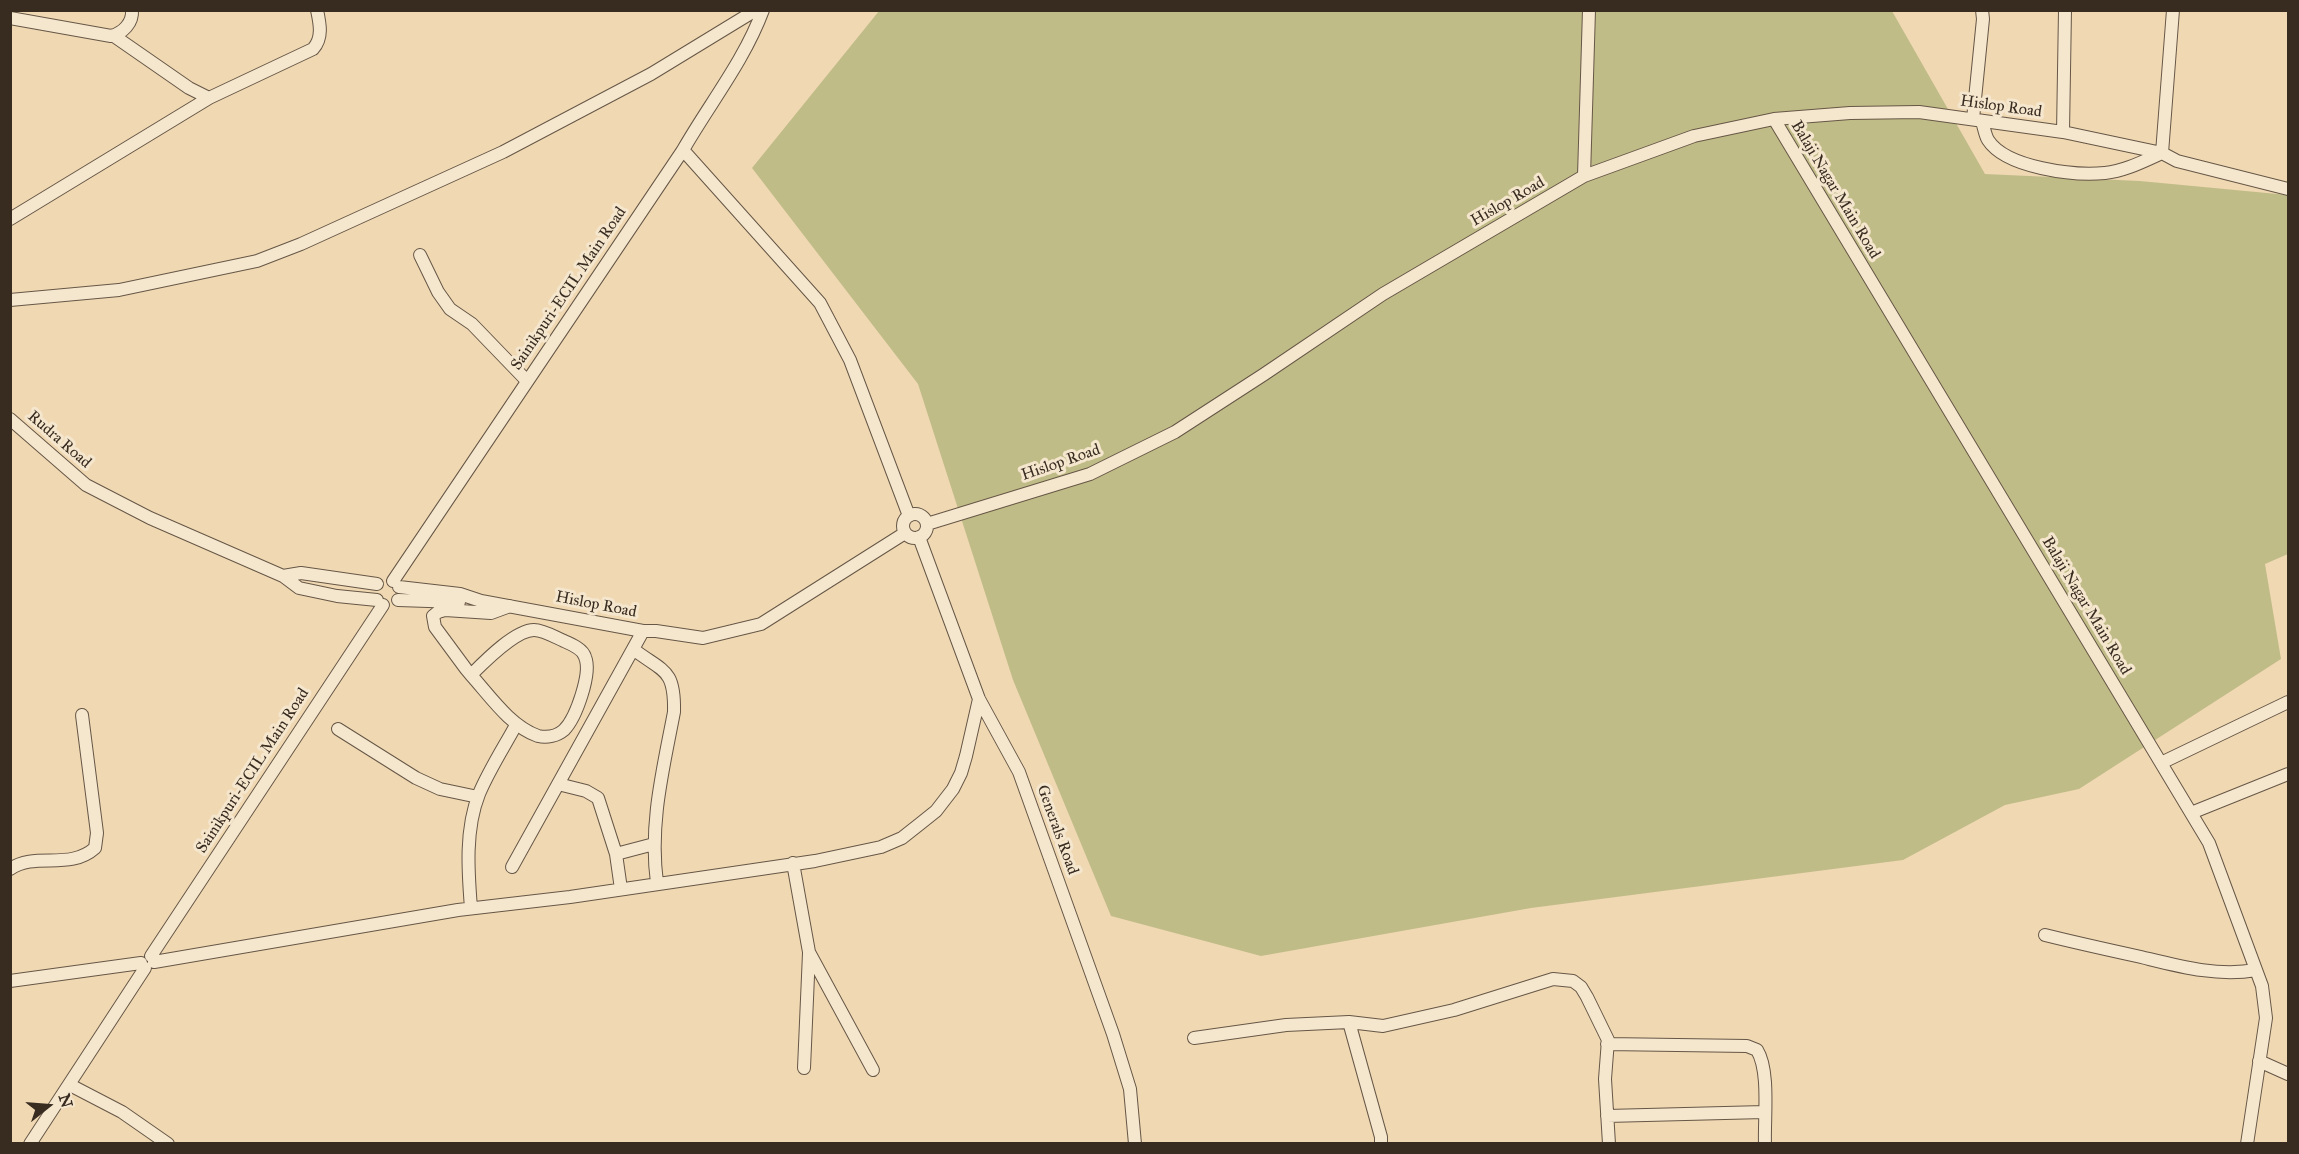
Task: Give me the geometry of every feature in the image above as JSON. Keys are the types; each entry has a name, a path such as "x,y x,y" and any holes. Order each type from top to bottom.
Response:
{"street":[{"path":"114,36 129,24 132,10"},
{"path":"10,219 209,98 313,49 319,37 317,10"},
{"path":"10,300 120,290 257,261 301,244 503,152 651,74 756,10"},
{"name":"Sainikpuri-ECIL Main Road","path":"396,584 527,381 683,150 701,118 742,58 753,38 763,10"},
{"path":"1584,176 1589,10"},
{"path":"1982,10 1977,121 1987,139 1998,151 2022,162 2047,169 2076,173 2104,173 2121,170 2162,153 2173,10"},
{"path":"2063,132 2065,10"},
{"path":"10,18 82,33 114,36 189,88 209,98"},
{"name":"Hislop Road","path":"927,524 1090,474 1175,432 1383,294 1584,176 1694,136 1774,119 1850,113 1919,112 2063,132 2162,153 2177,161 2289,189"},
{"name":"Balaji Nagar Main Road","path":"1774,119 2209,843 2256,969 2266,1003 2266,1018 2247,1143"},
{"path":"683,150 820,303 850,360 909,516"},
{"path":"420,255 438,292 450,309 471,324 527,381"},
{"name":"Rudra Road","path":"10,419 86,485 150,518 283,576"},
{"path":"920,515 927,524 925,532 919,537 911,537 905,533 903,524 909,516 920,515"},
{"name":"Hislop Road","path":"396,584 460,594 481,601 643,631 703,638 760,624 905,533"},
{"name":"Generals Road","path":"919,537 979,699 1019,772 1113,1034 1130,1089 1135,1143"},
{"path":"283,576 301,573 377,584"},
{"path":"283,576 298,588 391,605 398,600 481,601"},
{"path":"380,602 374,592 377,584 385,579 396,584 398,600"},
{"name":"Sainikpuri-ECIL Main Road","path":"30,1143 70,1085 380,602"},
{"path":"471,675 504,644 534,630 558,638 582,651 587,664 576,711 563,731 547,737 538,736 516,724 471,675 435,627 433,616 445,610 491,613 510,606"},
{"path":"512,867 643,631"},
{"path":"633,649 665,670 669,676 675,701 660,779 654,844 657,883"},
{"path":"11,977 148,962 471,908 621,889 881,847 902,838 921,824 948,796 961,773 979,699"},
{"path":"2162,763 2289,702"},
{"path":"10,868 31,861 77,859 95,848 96,833 82,715"},
{"path":"471,908 469,851 478,797 516,724"},
{"path":"338,729 416,778 440,789 478,797"},
{"path":"2191,813 2289,774"},
{"path":"558,783 586,791 598,798 616,854 621,889"},
{"path":"616,854 654,844"},
{"path":"793,863 809,952 804,1068"},
{"path":"2045,935 2216,972 2235,974 2256,969"},
{"path":"809,952 873,1070"},
{"path":"1194,1038 1286,1025 1349,1022 1383,1026 1454,1010 1519,989 1561,979 1573,981 1581,987 1608,1044 1605,1079 1609,1143"},
{"path":"1349,1022 1382,1143"},
{"path":"1608,1044 1747,1046 1757,1050 1762,1057 1765,1143"},
{"path":"2259,1061 2289,1074"},
{"path":"70,1085 122,1112 168,1143"},
{"path":"1607,1116 1764,1112"}],"shaded area":[{"path":"879,11 1892,11 1985,174 2140,181 2288,195 2288,554 2265,564 2281,659 2079,789 2005,805 1903,860 1531,908 1261,956 1111,916 1013,680 918,384 752,168"}]}
